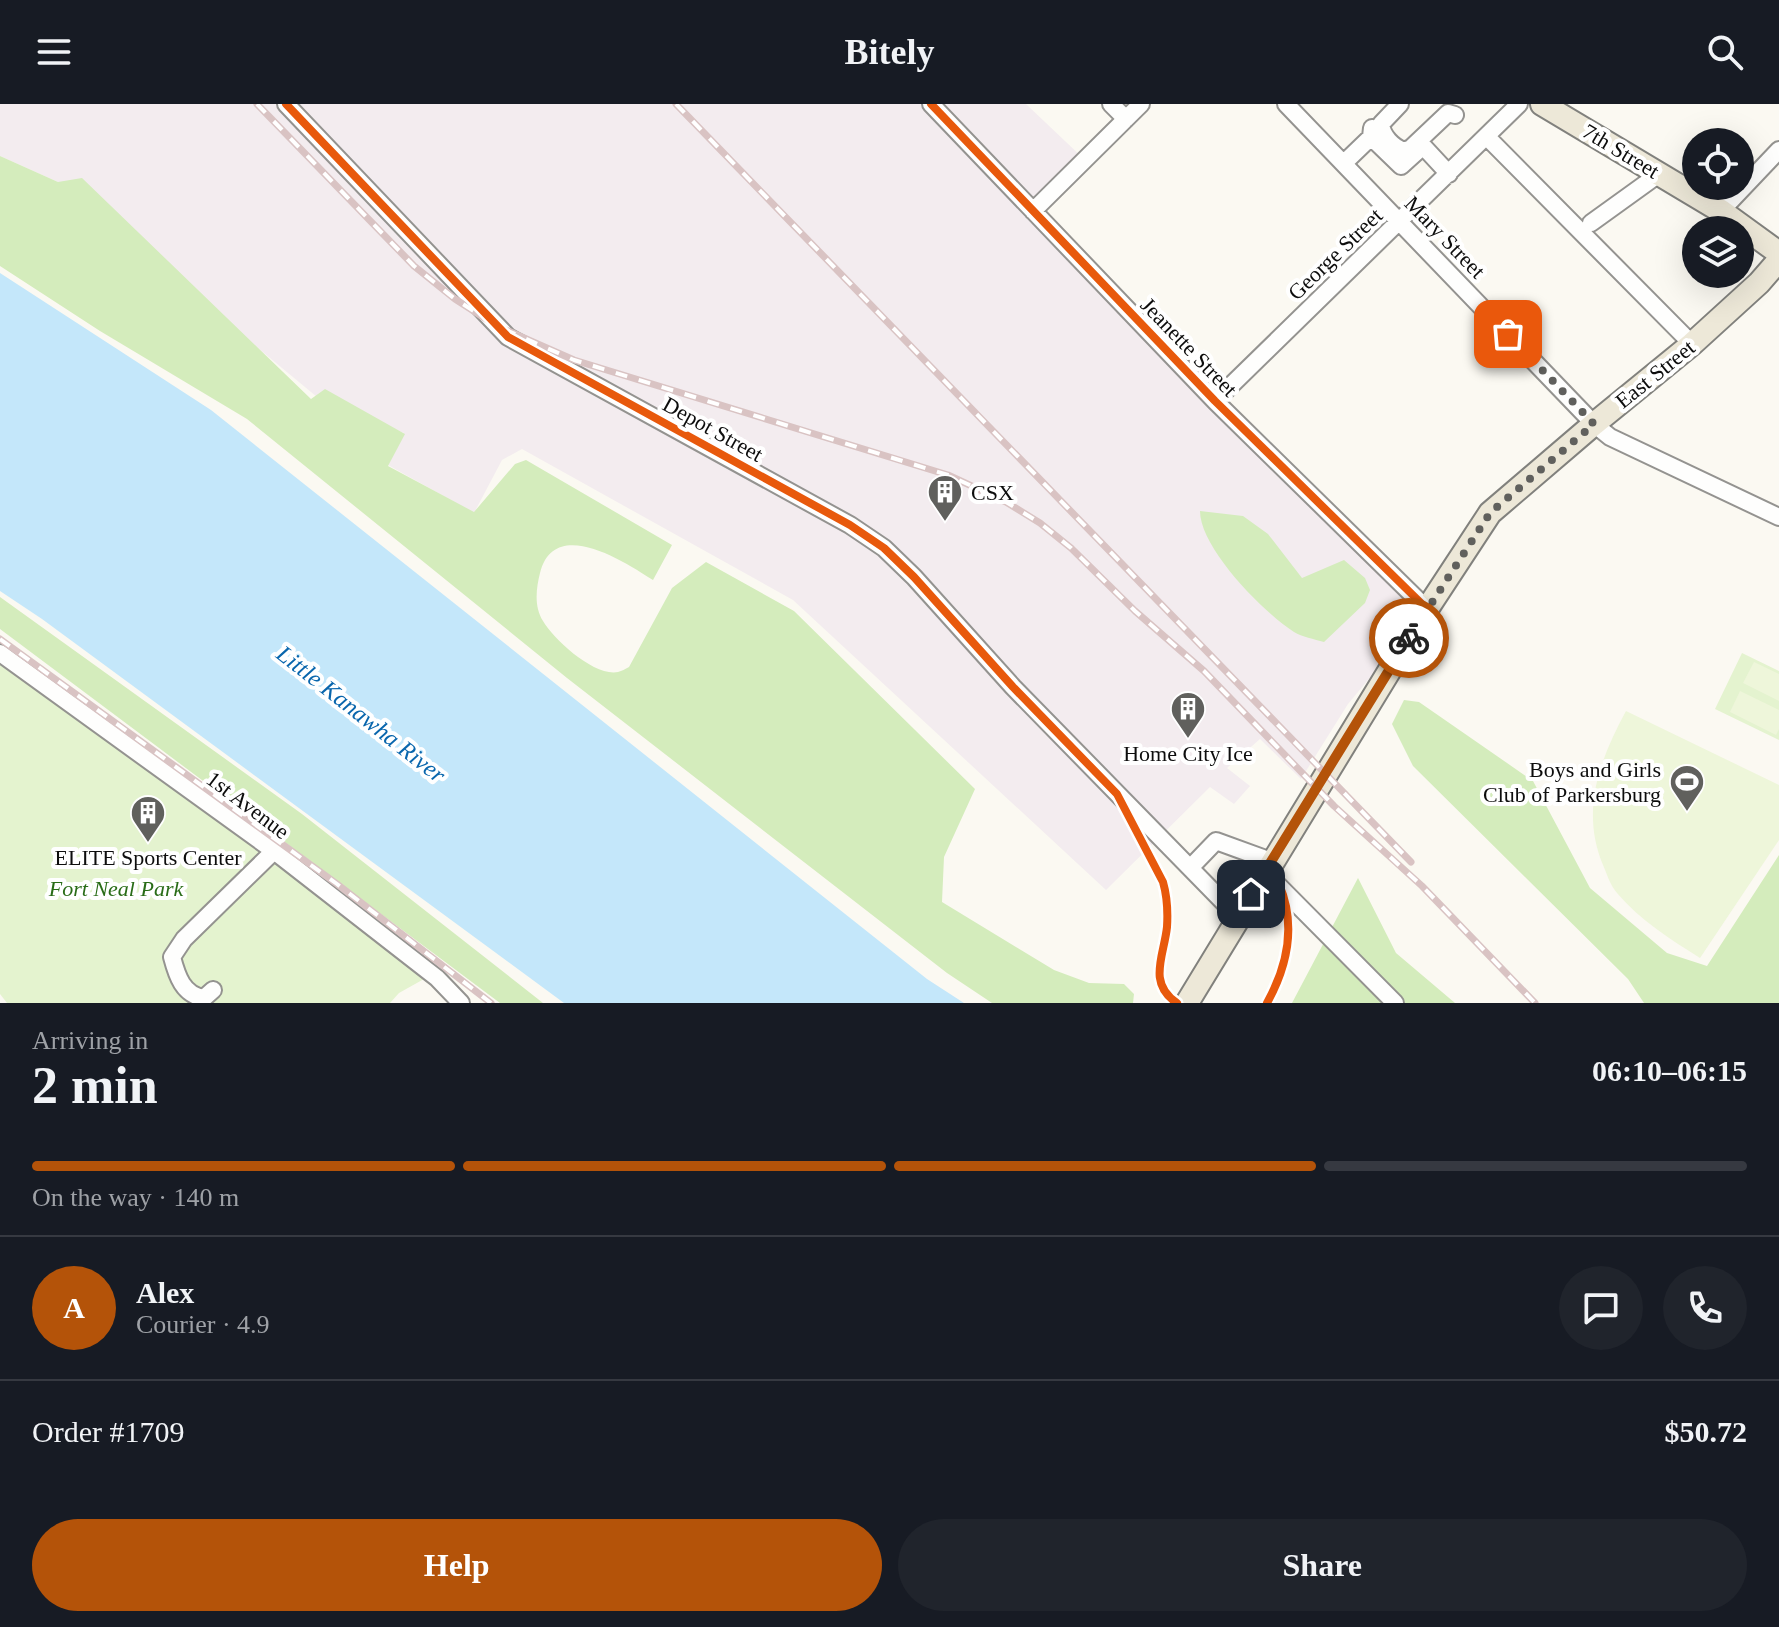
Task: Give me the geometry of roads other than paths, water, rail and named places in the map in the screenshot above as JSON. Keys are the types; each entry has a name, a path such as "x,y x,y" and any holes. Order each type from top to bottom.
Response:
{"main road":[{"name":"7th Street","path":"1542,104 1721,211 1779,253"},
{"name":"East Street","path":"1187,1003 1268,866 1490,513 1692,344 1759,283 1779,260"}],"street":[{"name":"Depot Street","path":"286,104 508,337 850,525 884,548 1013,687 1238,917"},
{"name":"Jeanette Street","path":"931,104 1215,401 1427,609"},
{"path":"1111,104 1126,119"},
{"path":"1033,211 1141,104"},
{"name":"Mary Street","path":"1286,104 1594,424 1610,437 1779,517"},
{"path":"1344,163 1371,137 1372,123 1392,104"},
{"path":"1400,104 1381,124 1382,133 1404,151 1448,113 1460,110"},
{"name":"George Street","path":"1215,401 1519,104"},
{"path":"1371,137 1401,166 1460,110"},
{"path":"1487,137 1692,344"},
{"path":"1423,146 1449,174"},
{"path":"1721,211 1779,150"},
{"path":"1591,223 1659,174"},
{"name":"1st Avenue","path":"0,653 274,851 437,978 461,1003"},
{"path":"1190,868 1216,841 1268,866 1395,1003"},
{"path":"213,990 204,998 195,997 178,980 172,957 184,939 274,851"}],"water":[{"name":"Little Kanawha River","path":"0,273 211,410 927,979 964,1003 564,1003 0,591"}],"railway":[{"path":"257,104 414,266 455,299 497,326 574,360 948,475 1006,502 1040,523 1204,671 1334,806 1422,886 1535,1003"},
{"path":"676,104 1411,862"},
{"path":"0,639 337,884 491,1003"}],"place":[{"name":"CSX","path":"945,523"},
{"name":"Home City Ice","path":"1188,740"},
{"name":"Boys and Girls Club of Parkersburg","path":"1687,813"},
{"name":"ELITE Sports Center","path":"148,844"}],"park label":[{"name":"Fort Neal Park","path":"116,888"}]}
